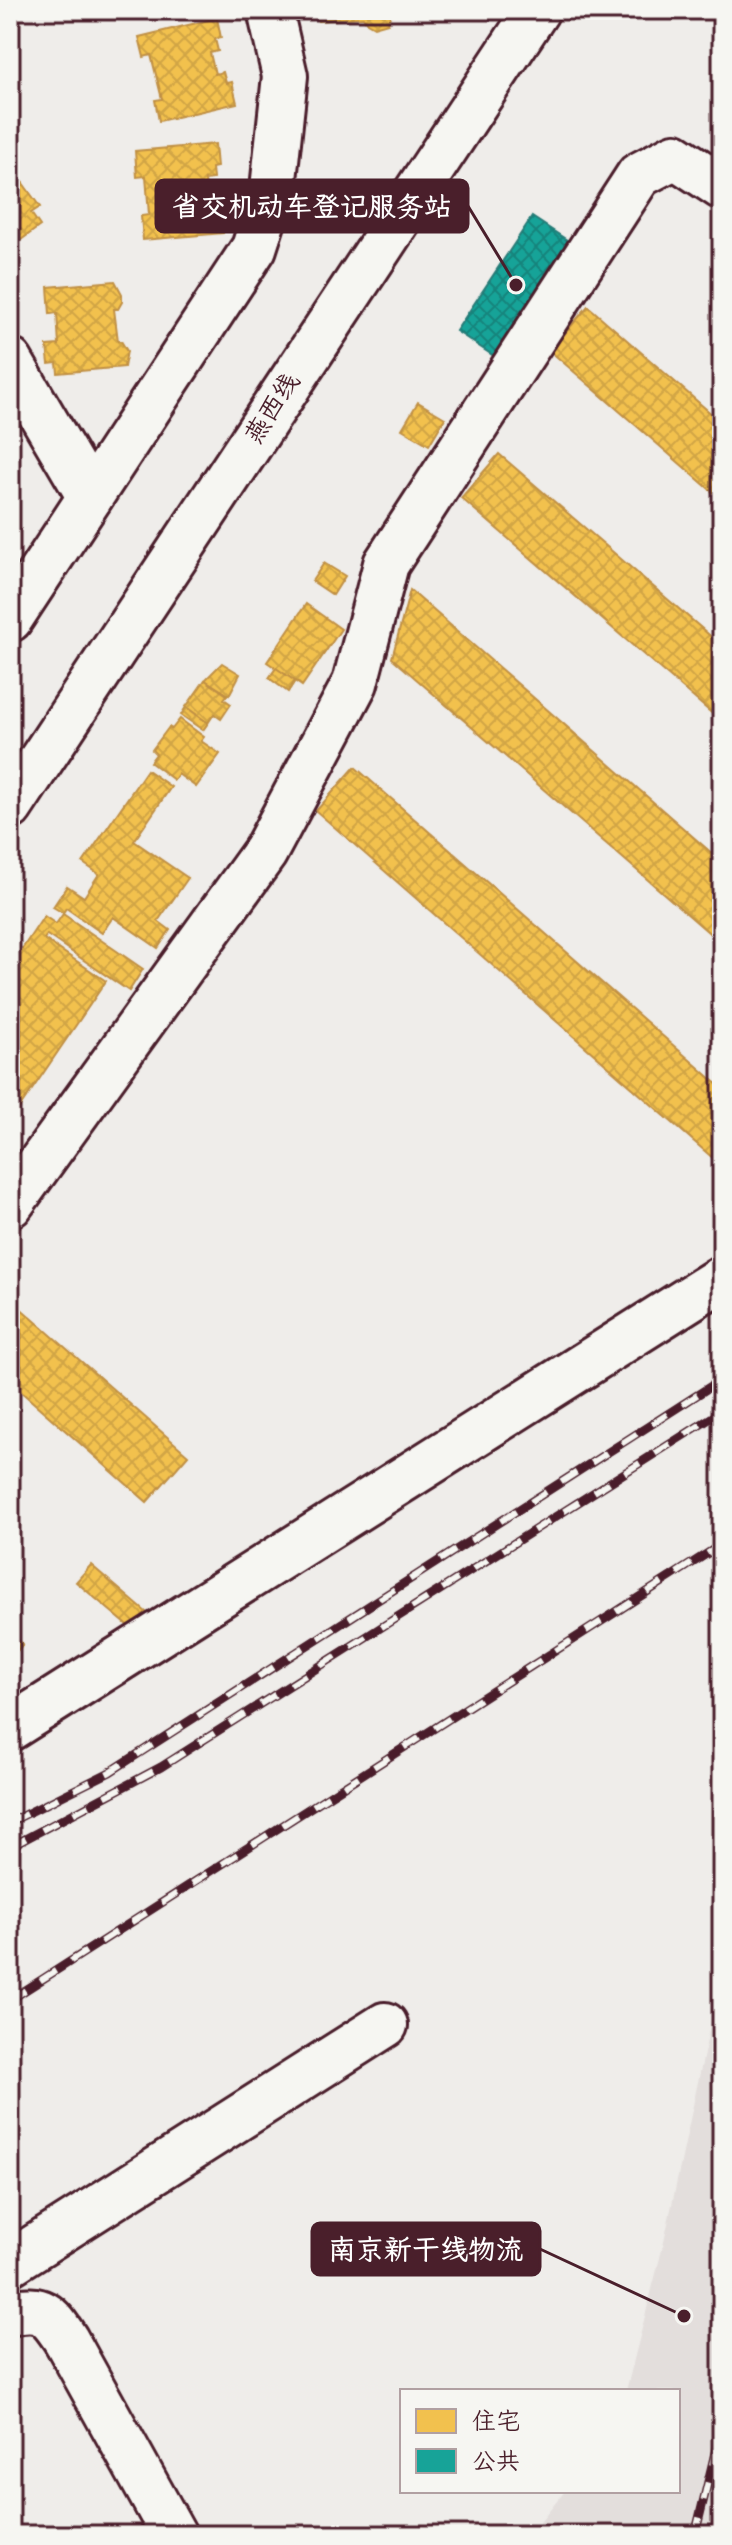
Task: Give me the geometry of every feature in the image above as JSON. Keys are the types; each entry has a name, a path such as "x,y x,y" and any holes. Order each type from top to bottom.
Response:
{"street":[{"path":"10,619 254,248 273,189 285,76 270,10"},
{"name":"燕西线","path":"10,807 537,10"},
{"path":"10,1205 265,852 355,683 386,564 639,175 675,156 722,187"},
{"path":"10,361 90,497"},
{"path":"10,1728 722,1278"},
{"path":"10,2263 385,2025"},
{"path":"10,2269 19,2311 51,2317 174,2535"}],"shaded area":[{"path":"722,1969 722,2535 537,2535 538,2525 563,2493 680,2493 680,2389 627,2389 664,2242"}],"building: 住宅":[{"path":"317,10 392,10 388,23 374,27 363,17 318,21"},
{"path":"217,18 221,38 215,39 218,51 210,53 215,74 223,72 226,83 232,82 237,103 159,121 155,100 162,99 151,55 144,57 139,37"},
{"path":"215,144 217,167 212,168 213,179 205,180 207,201 215,201 216,213 221,212 223,233 143,240 141,216 149,215 146,176 137,177 135,151"},
{"path":"10,165 40,207 31,213 40,226 10,248"},
{"path":"115,281 122,294 122,302 118,309 114,309 118,341 127,351 124,367 58,373 57,363 49,364 47,346 59,345 57,313 50,314 48,287"},
{"path":"588,306 722,423 722,500 550,351"},
{"path":"418,402 445,418 429,445 402,429"},
{"path":"499,454 722,646 722,722 461,498"},
{"path":"324,563 345,576 333,595 312,581"},
{"path":"410,590 722,862 722,944 392,658"},
{"path":"306,604 341,629 302,686 267,662"},
{"path":"222,663 240,674 229,695 205,680"},
{"path":"276,668 295,681 288,692 269,678"},
{"path":"205,680 227,695 224,699 231,704 221,719 214,714 208,723 186,707"},
{"path":"186,707 208,723 203,730 181,715"},
{"path":"180,719 204,737 201,741 220,754 196,787 178,774 174,780 150,762 156,754 152,750 169,727 172,729"},
{"path":"355,767 722,1088 722,1166 316,811"},
{"path":"147,770 171,787 134,841 188,878 158,921 170,930 158,948 113,917 102,933 66,908 63,913 53,907 67,886 84,897 99,874 83,863"},
{"path":"63,914 143,969 129,991 47,935 44,939 106,981 10,1122 10,967 44,916 56,924"},
{"path":"10,1299 188,1455 147,1502 10,1382"},
{"path":"91,1565 146,1612 132,1629 76,1582"},
{"path":"10,1633 23,1644 10,1659"}],"building: 公共":[{"path":"532,217 570,242 494,356 456,331"}],"railway":[{"path":"10,1822 110,1772 722,1379"},
{"path":"10,1847 161,1767 722,1411"},
{"path":"10,2000 722,1544"},
{"path":"695,2535 722,2424"}],"place":[{"name":"省交机动车登记服务站","path":"516,285"},
{"name":"南京新干线物流","path":"684,2316"}]}
